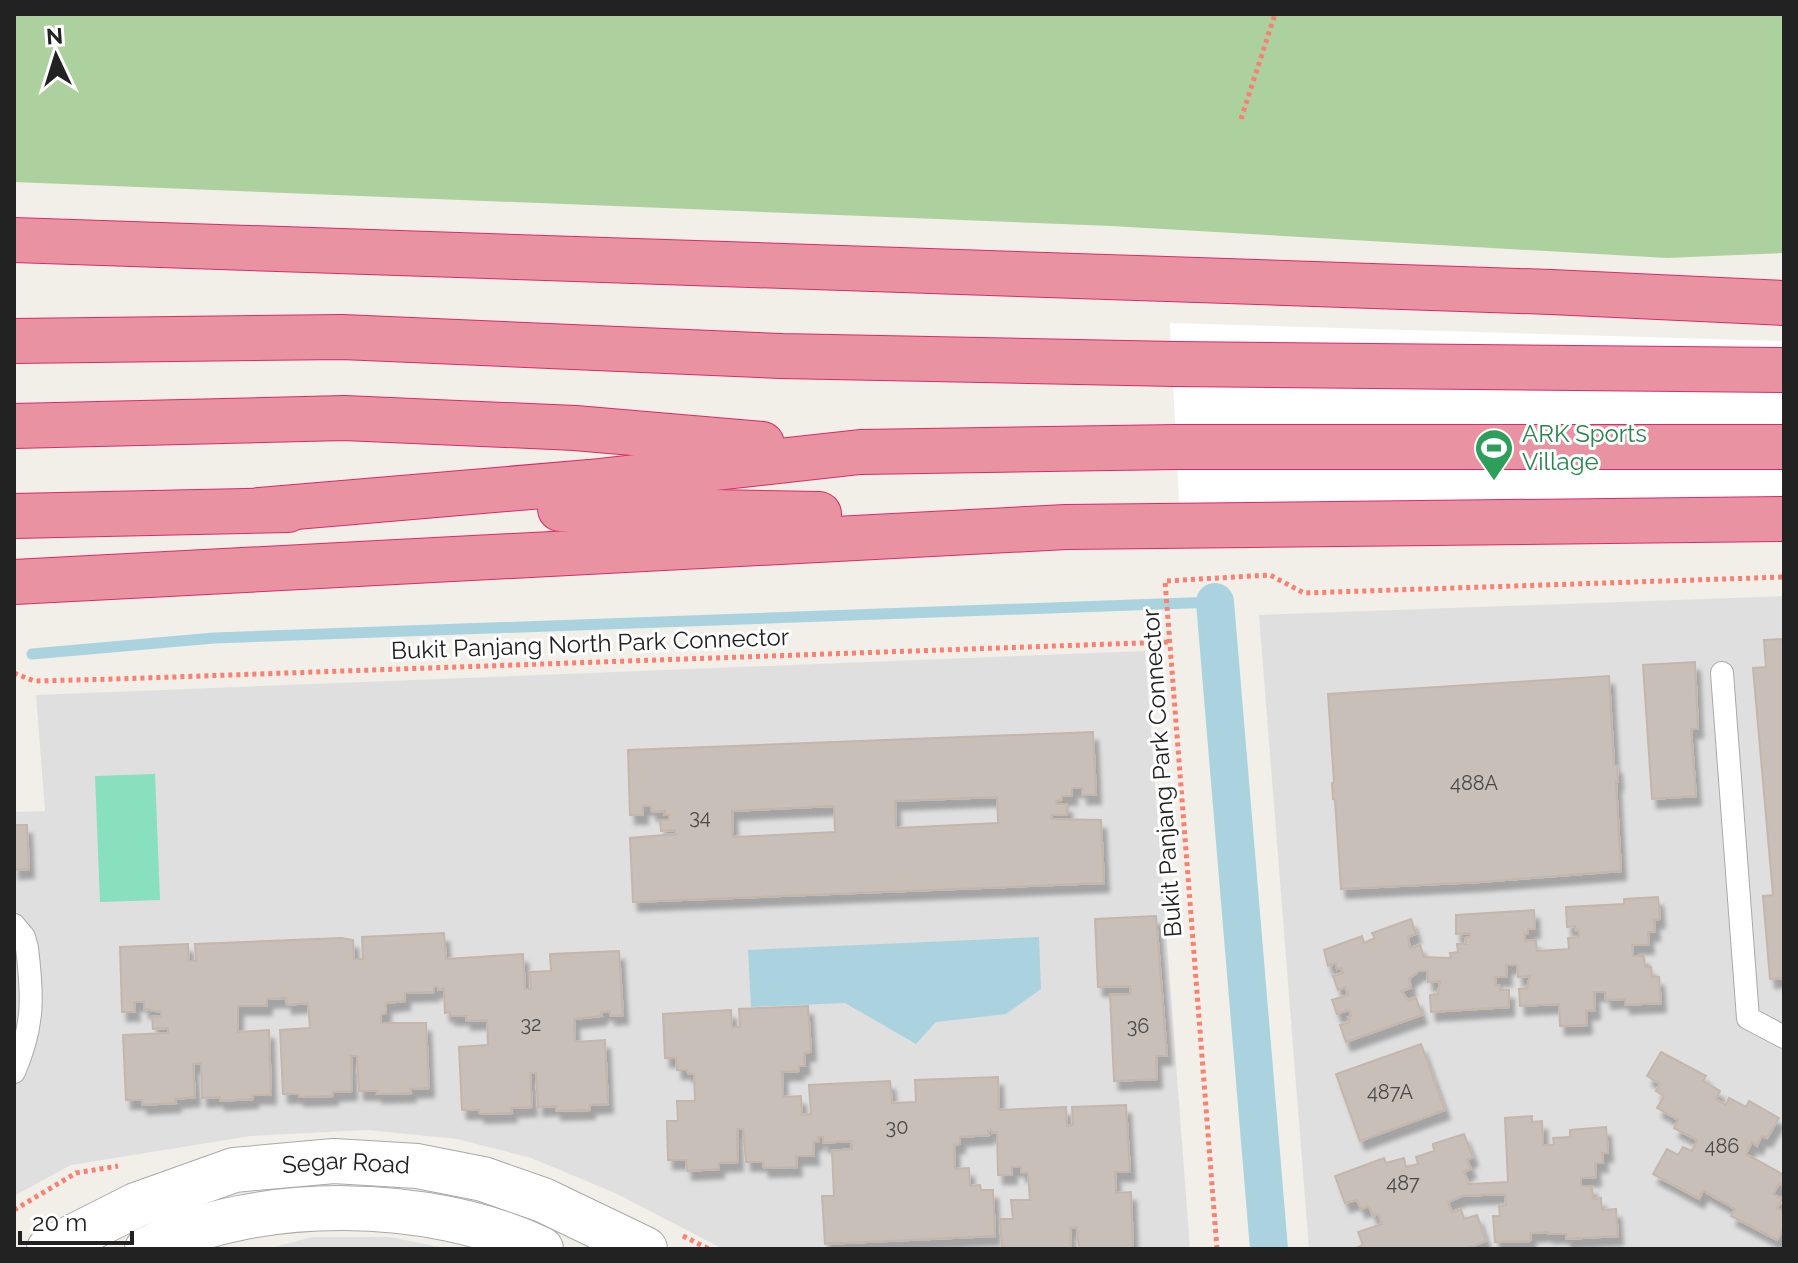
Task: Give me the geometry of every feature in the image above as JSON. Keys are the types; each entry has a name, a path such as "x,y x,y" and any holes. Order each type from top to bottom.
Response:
{"highway":[{"path":"14,240 1551,292 1784,303"},
{"path":"14,341 342,337 781,356 1175,364 1784,370"},
{"path":"14,426 344,418 575,428 860,452"},
{"path":"260,510 590,482 860,452 1176,447 1784,447"},
{"path":"14,516 260,510 597,509 910,515 1057,521 1066,527"},
{"path":"14,582 1066,527 1784,519"}],"street":[{"name":"Segar Road","path":"49,1249 136,1205 234,1170 334,1161 417,1166 483,1179 543,1200 645,1249"},
{"name":"Segar Road","path":"147,1249 250,1214 334,1208 434,1215 521,1239 541,1249"}],"lane":[{"path":"1722,673 1748,1018 1784,1037"},
{"path":"14,925 24,937 27,948 31,1016 30,1029 14,1072"}],"path":[{"path":"1241,119 1275,14"},
{"name":"Bukit Panjang Park Connector","path":"1217,1249 1165,581 1270,575 1304,593 1784,577"},
{"name":"Bukit Panjang North Park Connector","path":"14,673 34,681 116,679 1169,642"}],"shaded area":[{"path":"1784,596 1784,1249 1309,1249 1259,615"},
{"path":"1145,651 1190,1249 723,1249 615,1193 531,1158 457,1139 367,1130 251,1136 71,1165 14,1196 14,812 45,811 36,695"},
{"path":"312,1237 390,1237 450,1249 267,1249"}],"green space":[{"path":"14,14 1784,14 1784,253 1667,258 1111,226 14,182"},
{"path":"155,774 160,900 100,902 95,776"}],"water":[{"path":"1039,937 1041,989 1006,1014 936,1022 916,1044 845,1003 751,1007 748,950"}],"pier":[{"path":"1170,323 1784,341 1784,506 1180,521"}],"building":[{"path":"1784,639 1784,978 1770,979 1763,896 1773,895 1753,668 1766,667 1764,640"},
{"path":"1695,662 1698,729 1691,729 1696,796 1652,799 1643,665"},
{"path":"1609,676 1614,765 1617,765 1621,871 1341,889 1328,694"},
{"path":"1093,732 1096,795 1082,795 1082,788 1072,788 1072,796 1062,796 1062,800 1056,801 1057,804 1067,804 1067,815 1051,815 1052,819 1101,820 1104,883 633,902 630,838 676,834 675,830 661,831 660,820 669,820 669,815 664,815 665,811 652,812 651,806 643,806 643,815 630,815 628,750","holes":["997,797 998,823 896,828 895,801","834,806 835,832 733,837 732,811"]},
{"path":"14,825 27,825 29,869 14,870"},
{"path":"1658,897 1660,919 1654,920 1655,932 1648,932 1649,945 1632,945 1633,956 1644,956 1645,967 1651,967 1652,977 1659,977 1661,1003 1625,1005 1625,999 1606,1000 1605,992 1594,992 1595,1010 1586,1011 1587,1025 1560,1026 1559,1004 1520,1006 1519,989 1527,988 1530,976 1518,977 1517,965 1506,965 1507,977 1495,977 1500,990 1509,990 1509,1007 1431,1012 1430,995 1438,994 1440,981 1428,982 1427,971 1419,971 1409,979 1411,988 1401,991 1408,1000 1416,998 1422,1015 1346,1042 1340,1025 1350,1022 1349,1010 1337,1014 1332,1000 1348,995 1345,987 1338,990 1333,976 1343,973 1341,968 1337,969 1336,963 1328,966 1324,950 1362,936 1364,943 1375,938 1372,933 1411,919 1416,934 1408,937 1410,948 1420,945 1424,957 1451,958 1450,953 1458,952 1457,944 1466,944 1465,938 1470,937 1470,933 1456,934 1456,915 1534,910 1535,929 1528,929 1525,941 1536,940 1537,951 1569,949 1568,938 1579,937 1579,931 1575,926 1567,927 1566,907 1624,904 1624,899"},
{"path":"1156,916 1167,1056 1156,1056 1157,1079 1114,1081 1110,995 1131,994 1130,986 1098,987 1095,919"},
{"path":"444,933 446,959 523,954 525,989 531,989 530,972 551,971 550,954 619,951 623,1015 610,1016 610,1011 601,1012 602,1016 574,1019 575,1042 605,1040 608,1104 590,1105 590,1110 556,1111 556,1106 538,1107 536,1073 530,1073 532,1107 511,1108 512,1113 480,1114 479,1110 462,1110 459,1047 488,1045 487,1020 466,1021 466,1016 445,1013 444,989 438,990 438,987 434,987 434,992 405,993 405,1001 386,1003 386,1013 381,1014 381,1023 426,1023 429,1088 410,1089 411,1093 359,1091 357,1056 351,1056 352,1091 333,1092 333,1096 283,1094 280,1030 310,1028 308,1003 287,1005 286,998 267,999 267,1006 238,1006 238,1032 269,1030 271,1095 220,1101 220,1097 202,1098 201,1063 193,1064 195,1097 175,1099 176,1103 142,1105 142,1100 126,1100 123,1035 168,1033 168,1028 153,1029 152,1017 161,1016 161,1012 144,1009 144,1002 134,1002 135,1012 122,1012 120,947 188,944 189,961 196,961 195,944 342,938 353,940 354,959 363,959 362,937"},
{"path":"808,1006 811,1052 804,1053 805,1066 799,1066 799,1071 782,1072 783,1097 801,1096 802,1115 811,1114 809,1085 890,1081 892,1103 916,1102 915,1080 998,1077 999,1110 1066,1107 1067,1126 1073,1125 1072,1107 1126,1105 1130,1172 1115,1172 1116,1193 1131,1192 1133,1249 1079,1249 1077,1227 1070,1228 1071,1249 1002,1249 1000,1219 1013,1219 1011,1200 1030,1200 1028,1173 1021,1173 1021,1167 1012,1167 1012,1175 998,1175 997,1132 992,1133 992,1130 988,1131 989,1135 960,1137 960,1144 954,1145 955,1169 969,1168 970,1186 980,1185 981,1190 993,1190 995,1236 825,1244 822,1196 834,1196 832,1151 852,1149 851,1141 823,1143 823,1137 818,1137 819,1141 813,1142 814,1156 796,1156 797,1167 764,1168 763,1162 746,1162 743,1129 737,1129 738,1162 719,1163 719,1169 687,1171 686,1160 668,1160 667,1121 678,1121 677,1101 695,1101 694,1074 677,1070 676,1058 665,1058 663,1014 731,1010 732,1027 740,1027 739,1009"},
{"path":"1421,1044 1445,1110 1360,1141 1336,1074"},
{"path":"1661,1052 1706,1076 1703,1081 1720,1091 1716,1099 1726,1105 1729,1098 1746,1107 1749,1101 1779,1118 1767,1138 1762,1136 1757,1146 1752,1142 1746,1154 1784,1175 1784,1186 1779,1184 1773,1194 1782,1199 1777,1208 1784,1212 1784,1228 1777,1240 1731,1216 1735,1209 1703,1191 1699,1199 1653,1174 1667,1149 1678,1155 1683,1147 1692,1151 1697,1140 1674,1128 1678,1120 1657,1108 1664,1096 1656,1091 1660,1084 1647,1076"},
{"path":"1532,1116 1532,1122 1542,1121 1543,1145 1554,1145 1553,1138 1570,1137 1570,1130 1606,1127 1608,1153 1602,1153 1603,1163 1595,1163 1596,1177 1581,1178 1581,1186 1592,1186 1593,1199 1601,1198 1602,1210 1616,1209 1618,1236 1566,1239 1566,1234 1548,1232 1531,1233 1530,1241 1495,1242 1493,1216 1500,1216 1499,1206 1506,1205 1505,1194 1462,1196 1448,1202 1452,1212 1461,1209 1464,1219 1477,1215 1486,1241 1465,1249 1354,1249 1363,1245 1358,1232 1382,1224 1378,1214 1373,1216 1369,1206 1361,1209 1357,1200 1345,1203 1335,1176 1384,1158 1386,1163 1404,1158 1406,1167 1418,1164 1416,1157 1434,1151 1433,1144 1464,1134 1473,1157 1467,1160 1471,1169 1464,1172 1469,1184 1508,1182 1505,1118"}],"waterway":[{"path":"32,654 214,638 1215,602"},
{"path":"1215,602 1269,1249"}],"place":[{"name":"ARK Sports Village","path":"1494,482"}]}
